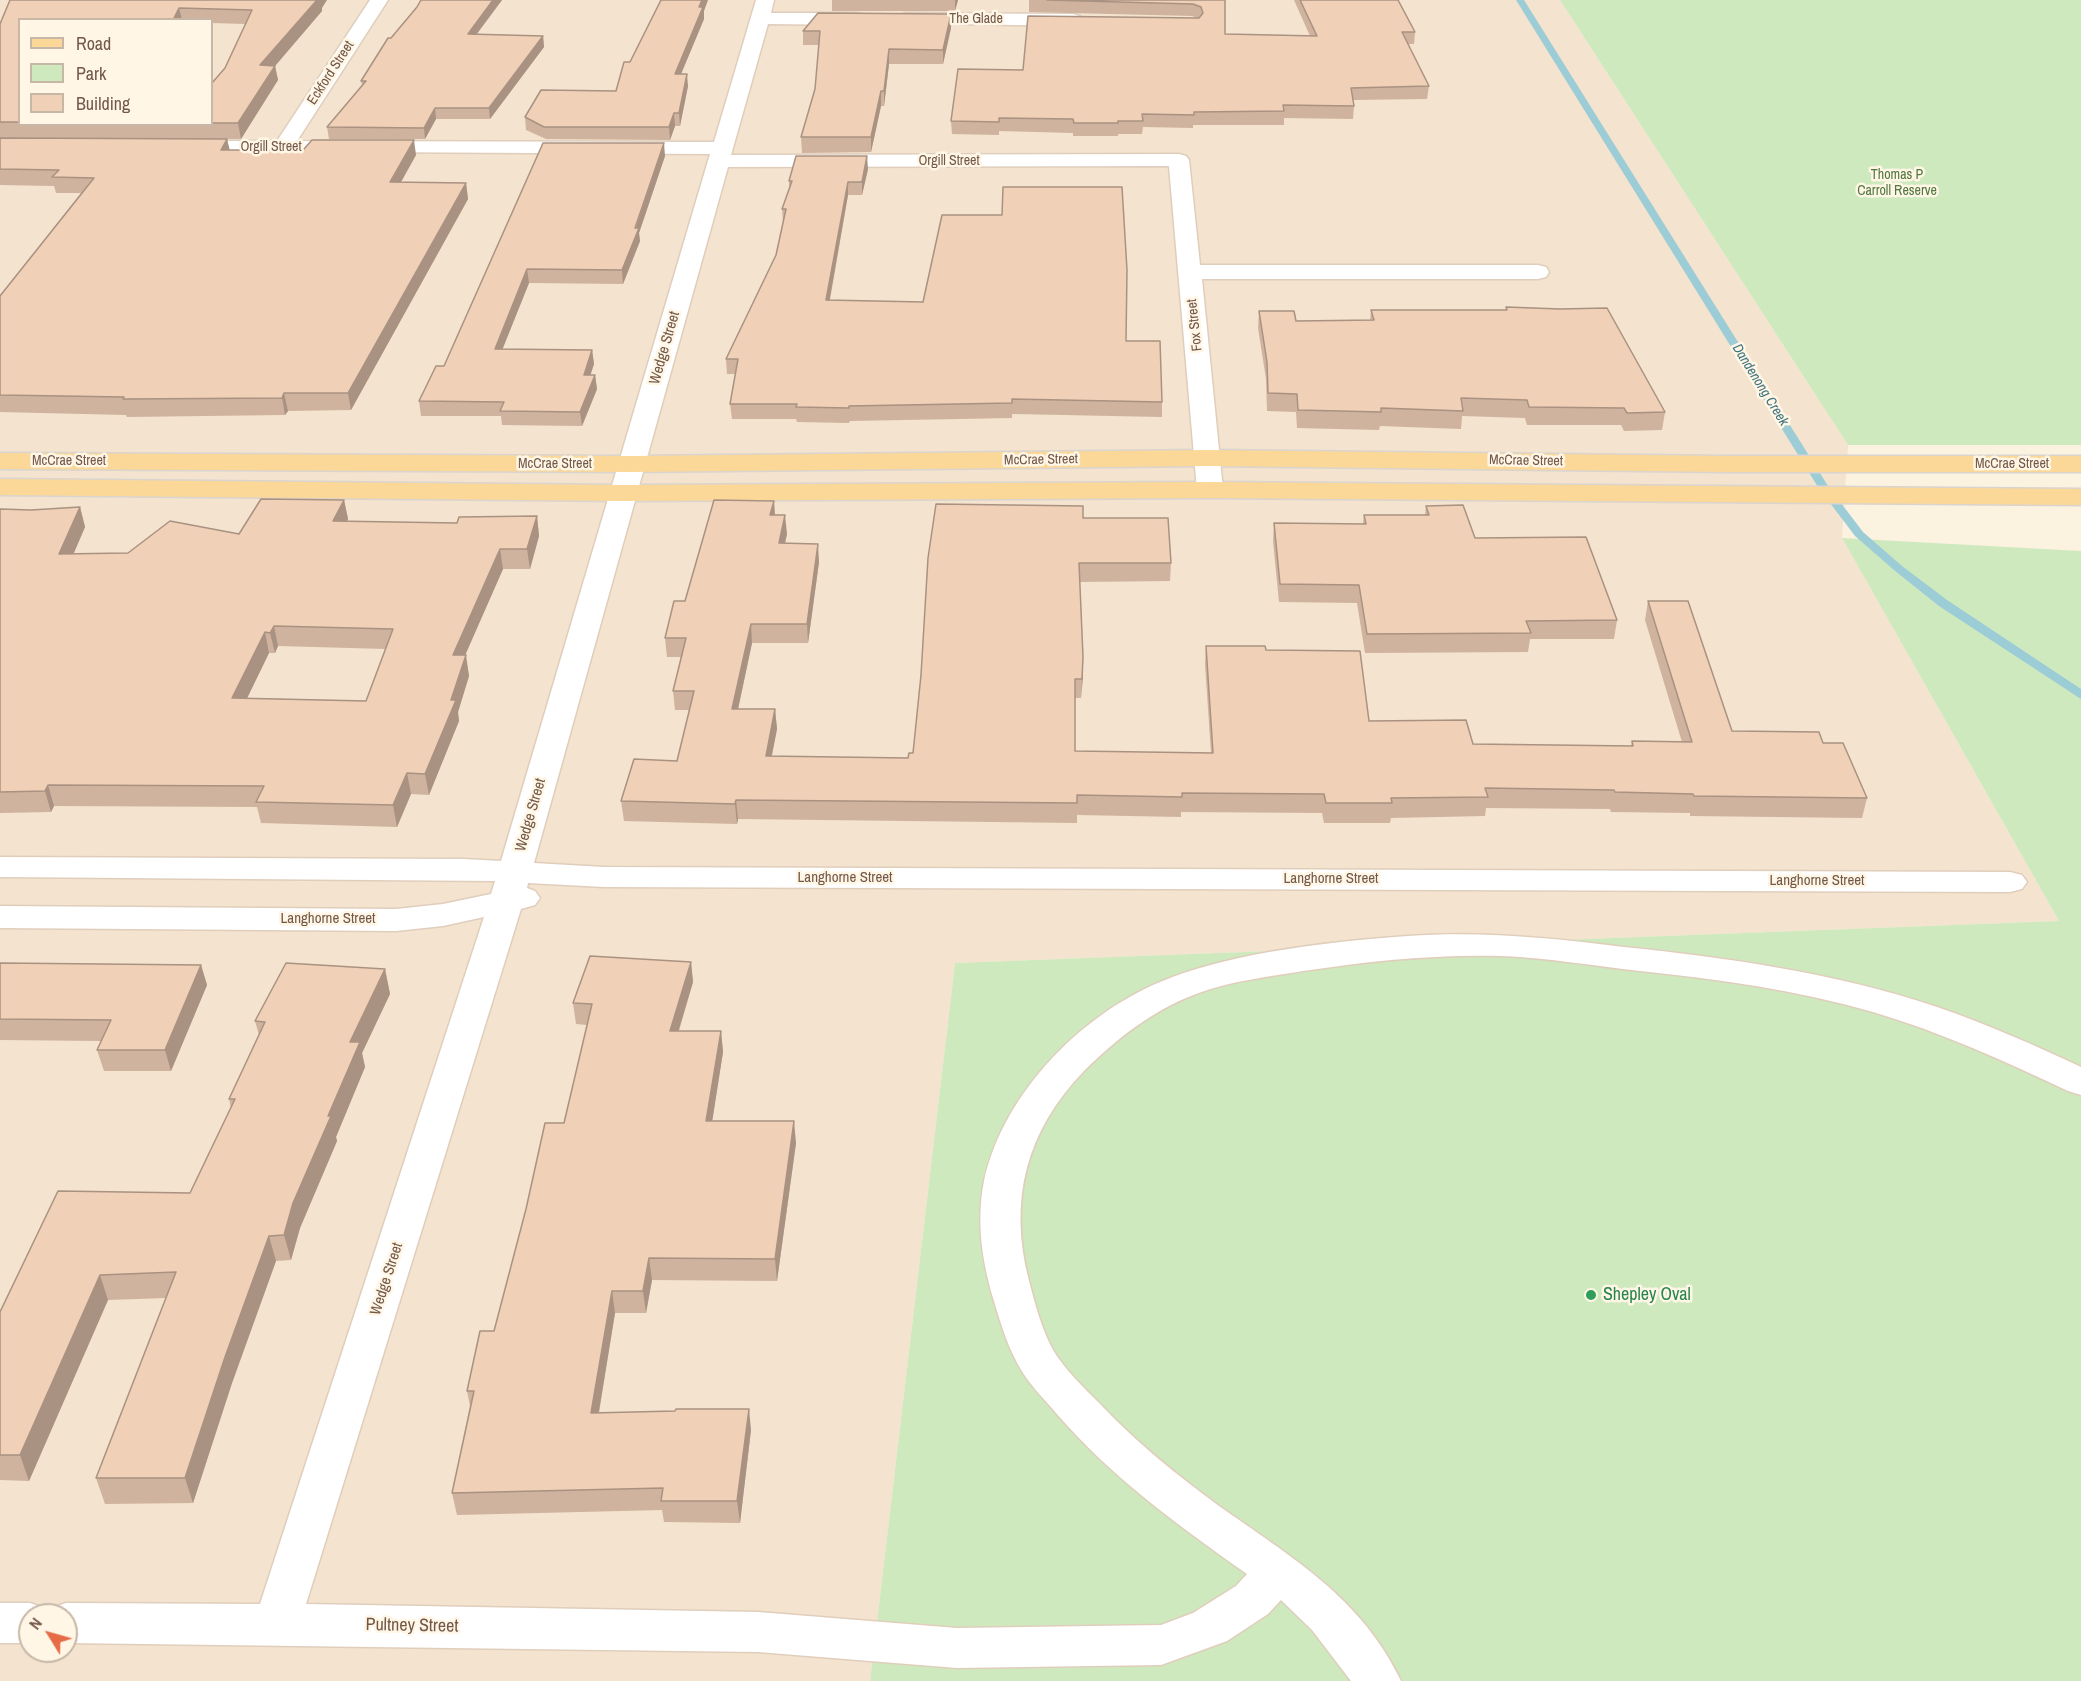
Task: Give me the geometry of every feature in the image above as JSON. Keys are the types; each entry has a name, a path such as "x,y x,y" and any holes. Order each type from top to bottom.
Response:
{"main road":[{"name":"McCrae Street","path":"0,487 627,478 1208,458 1727,464 2081,464"},
{"name":"McCrae Street","path":"0,461 627,478 1210,490 2081,497"}],"street":[{"name":"Eckford Street","path":"283,147 379,0"},
{"name":"The Glade","path":"762,9 878,19 1090,21"},
{"name":"Wedge Street","path":"277,1624 510,887 762,9"},
{"name":"Orgill Street","path":"165,146 1179,160"},
{"name":"Fox Street","path":"1179,160 1210,490"},
{"path":"1190,272 1538,272"},
{"name":"Langhorne Street","path":"0,867 463,869 510,887 566,888 652,877 2010,882"},
{"name":"Langhorne Street","path":"0,917 396,920 443,915 510,887"},
{"path":"1377,1681 1357,1650 1319,1605 1279,1572 1172,1495 1129,1459 1070,1400 1037,1359 1017,1310 1002,1259 999,1212 1005,1167 1023,1126 1047,1087 1076,1057 1107,1031 1151,1000 1198,980 1329,955 1423,945 1491,945 1661,961 1746,973 1818,988 1879,1003 1961,1029 2081,1082"},
{"name":"Pultney Street","path":"78,1623 758,1632 957,1648 1161,1645 1210,1627 1252,1600 1279,1572"},
{"path":"0,1623 18,1623"}],"shaded area":[{"path":"0,0 1560,0 1848,445 1842,538 2059,921 955,963 870,1681 0,1681"}],"green space":[{"name":"Thomas P Carroll Reserve","path":"1560,0 2081,0 2081,445 1848,445"},
{"name":"Shepley Oval","path":"1842,538 2081,551 2081,1681 870,1681 955,963 2059,921"}],"building":[{"path":"10,0 317,0 260,65 275,66 238,123 213,123 213,82 225,68 252,10 179,8 174,18 18,18 18,122 0,122 0,24"},
{"path":"421,0 493,0 468,34 543,36 489,108 435,108 424,128 327,127 366,81 361,81 388,38 391,38"},
{"path":"661,0 702,0 699,7 703,7 675,74 687,74 679,113 674,113 669,127 544,127 525,117 541,90 616,91 624,62 630,62"},
{"path":"1047,0 1225,0 1225,34 1317,36 1300,0 1398,0 1415,32 1402,32 1429,86 1351,88 1354,106 1283,105 1284,111 1194,112 1194,115 1142,114 1143,121 1118,121 1118,123 1074,123 1073,119 999,118 999,122 951,121 958,69 1023,70 1028,16 1199,18 1203,13 1201,7 1193,4"},
{"path":"818,13 951,14 943,50 889,49 884,91 881,91 871,137 801,137 815,89 820,31 803,31"},
{"path":"0,138 227,139 221,150 303,150 312,140 414,140 390,182 466,183 348,393 284,393 282,398 123,399 124,397 0,395 0,296 94,178 52,177 59,170 0,169"},
{"path":"543,143 664,143 635,228 639,228 622,270 527,269 495,349 592,350 584,375 595,375 580,412 500,411 504,402 419,401 436,366 444,366"},
{"path":"796,156 867,156 862,182 848,182 826,300 923,302 942,215 1002,215 1003,187 1122,187 1127,270 1126,341 1160,341 1162,402 1012,399 1012,403 849,406 849,408 796,407 797,404 730,404 738,359 726,359 776,255 786,209 782,209 792,181 789,181"},
{"path":"1506,307 1607,308 1665,412 1627,413 1624,408 1529,407 1527,400 1461,398 1463,411 1381,408 1381,412 1298,410 1297,394 1268,393 1267,362 1259,311 1294,311 1296,321 1374,320 1371,310 1507,310"},
{"path":"261,499 344,500 333,521 457,523 459,517 537,516 527,549 500,549 453,655 466,655 451,700 456,700 425,774 407,773 393,805 256,802 264,786 48,785 45,791 0,792 0,509 80,507 59,554 128,553 170,521 239,534","holes":["274,626 393,629 366,701 232,698 265,632 270,633"]},
{"path":"714,500 774,501 770,515 785,515 779,543 818,544 807,624 751,624 732,709 775,709 766,756 908,758 909,753 913,753 921,675 928,558 936,504 1083,506 1083,518 1168,518 1171,563 1079,563 1083,657 1082,679 1075,679 1075,751 1213,753 1206,646 1265,646 1266,650 1360,651 1369,721 1466,720 1473,744 1633,746 1632,741 1692,742 1648,601 1688,601 1732,731 1819,732 1823,743 1843,743 1867,798 1694,796 1693,794 1615,792 1614,790 1485,788 1488,797 1391,798 1392,803 1326,803 1324,794 1182,793 1182,797 1077,795 1077,803 736,800 735,804 621,801 634,759 677,761 694,691 673,691 686,638 665,638 674,601 685,601"},
{"path":"1463,505 1475,538 1586,537 1617,620 1526,621 1531,633 1367,634 1359,585 1280,584 1274,523 1366,524 1364,515 1429,515 1426,506"},
{"path":"590,956 691,962 670,1031 721,1031 706,1121 794,1121 775,1259 649,1258 643,1291 612,1291 591,1413 675,1411 676,1409 749,1409 737,1501 661,1501 663,1488 452,1493 474,1391 467,1391 480,1331 494,1331 526,1209 545,1123 564,1123 592,1004 573,1003"},
{"path":"0,963 201,965 165,1050 97,1050 111,1020 0,1019"},
{"path":"286,963 385,969 350,1042 360,1042 293,1203 284,1235 269,1236 225,1357 185,1478 96,1478 176,1272 100,1275 20,1455 0,1455 0,1312 58,1191 190,1193 235,1099 229,1099 265,1022 255,1021"}],"waterway":[{"name":"Dandenong Creek","path":"1520,0 1823,487 1859,534 1943,603 2081,695"}],"place":[{"name":"Shepley Oval","path":"1591,1295"}]}
